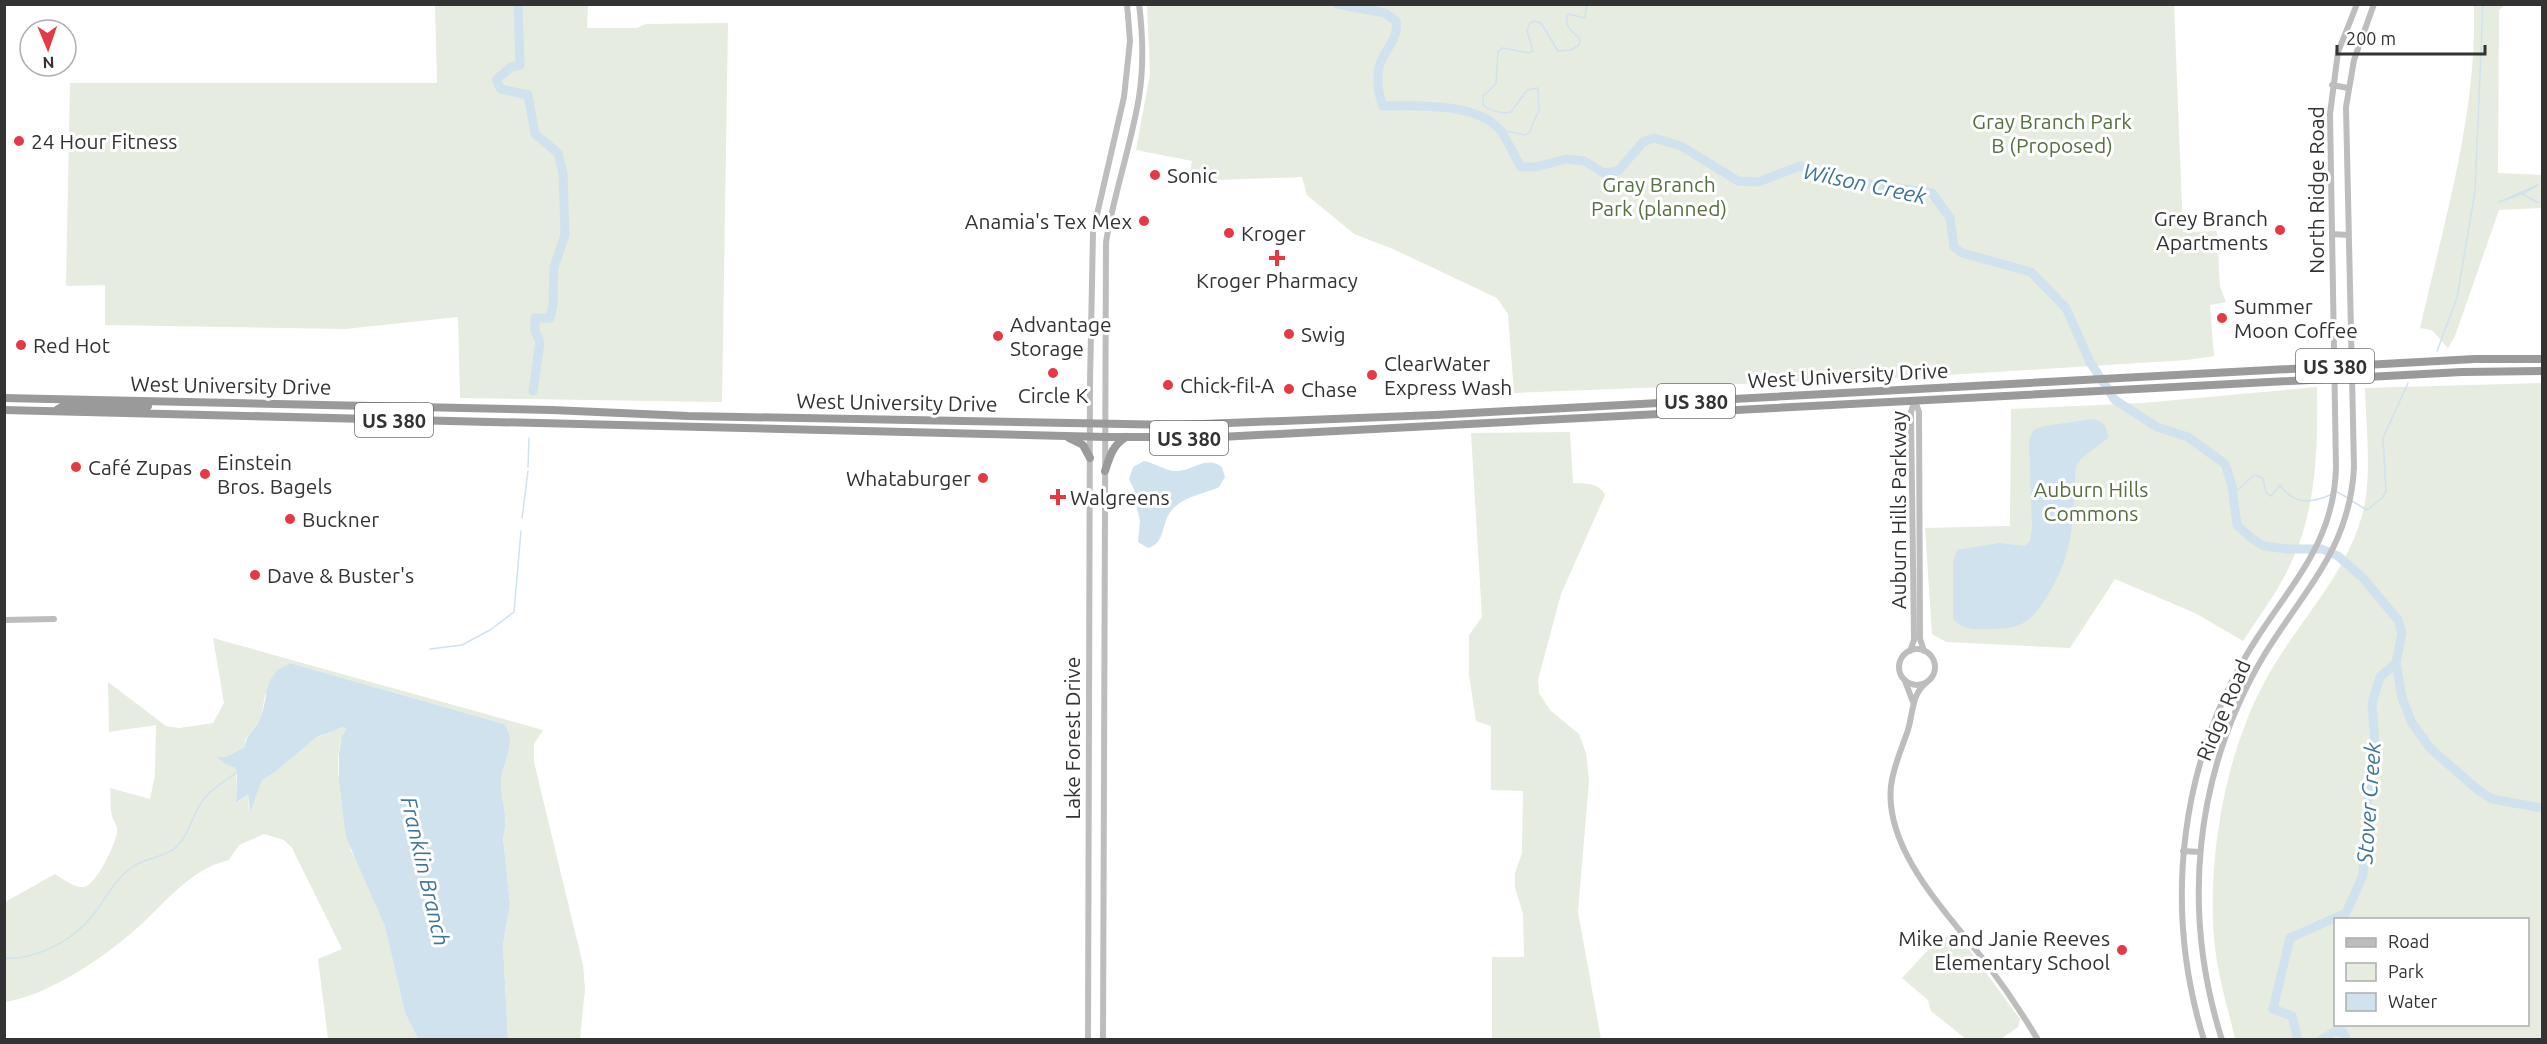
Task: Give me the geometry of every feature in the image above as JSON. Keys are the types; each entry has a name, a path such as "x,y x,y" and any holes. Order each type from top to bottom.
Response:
{"highway":[{"name":"West University Drive","path":"4,398 972,422 1211,424 2352,365 2475,359 2542,359"},
{"name":"West University Drive","path":"4,410 1106,437 1220,437 2473,372 2542,371"},
{"path":"1914,389 1914,401"},
{"path":"55,412 65,405 139,407 172,402"},
{"path":"241,416 243,404"},
{"path":"1433,426 1441,418 1521,414 1532,409"},
{"path":"972,422 972,434"},
{"path":"1063,435 1082,444 1090,458"},
{"path":"1105,471 1111,450 1117,442 1126,437"}],"main road":[{"name":"Lake Forest Drive","path":"1088,1040 1090,424 1093,232 1124,97 1130,41 1127,4"},
{"name":"Lake Forest Drive","path":"1103,1040 1106,242 1139,97 1143,44 1139,4"},
{"name":"North Ridge Road","path":"2335,379 2330,114 2338,52 2357,4"},
{"name":"North Ridge Road","path":"2353,378 2346,137 2348,88 2361,38 2374,4"},
{"path":"2332,85 2348,88"},
{"path":"1105,178 1119,181"},
{"path":"2332,234 2348,235"},
{"path":"1091,296 1106,296"},
{"name":"Ridge Road","path":"2222,1040 2201,942 2200,852 2206,807 2234,717 2263,658 2339,539 2349,505 2353,475 2353,378"},
{"name":"Ridge Road","path":"2205,1040 2185,958 2182,930 2183,851 2189,803 2212,725 2246,657 2305,569 2324,532 2334,498 2336,473 2335,379"},
{"name":"Auburn Hills Parkway","path":"1910,651 1914,640 1911,412 1914,401"},
{"name":"Auburn Hills Parkway","path":"1914,401 1919,412 1920,639 1924,651"},
{"path":"4,620 54,619"},
{"path":"1913,709 1911,692 1900,673 1899,664 1904,655 1910,651 1924,651 1932,658 1935,666 1933,676 1918,690 1911,722 1896,764 1891,788 1894,822 1901,840 1927,887 2008,992 2038,1040"},
{"path":"1905,681 1916,685 1926,683"},
{"path":"2183,851 2200,852"}],"green space":[{"path":"435,5 588,5 587,28 637,28 646,24 728,23 722,402 460,398 458,317 345,329 105,325 105,285 66,286 70,83 437,83"},
{"path":"1147,5 2174,5 2183,232 2217,231 2220,287 2226,302 2210,305 2214,356 2187,360 1915,377 1514,393 1508,314 1497,298 1393,249 1354,234 1307,195 1302,177 1189,181 1192,161 1136,150 1150,74"},
{"path":"2474,5 2505,5 2499,10 2498,173 2542,175 2542,208 2499,210 2455,336 2448,348 2432,330 2420,328 2465,128 2474,46"},
{"path":"2542,383 2542,1039 2235,1039 2220,977 2213,929 2217,840 2228,781 2235,753 2259,692 2278,659 2324,592 2354,538 2365,504 2367,489 2365,388"},
{"name":"Auburn Hills Commons","path":"2317,387 2314,477 2300,542 2275,593 2243,641 2195,613 2115,579 2070,648 1946,642 1932,634 1925,528 2010,526 2011,409 2143,403"},
{"path":"1570,432 1573,483 1596,486 1605,495 1561,594 1538,680 1539,693 1550,710 1579,734 1586,753 1589,780 1578,912 1601,1039 1492,1039 1492,957 1524,957 1523,914 1515,887 1515,873 1522,853 1523,791 1491,790 1491,726 1476,721 1469,675 1469,635 1482,617 1471,433"},
{"path":"213,638 543,730 534,744 534,762 583,965 585,989 580,1039 508,1039 503,945 510,904 503,837 505,818 501,784 510,739 504,724 290,663 265,695 261,718 245,740 245,747 225,757 217,756 225,764 235,768 237,803 248,794 249,811 262,780 274,773 317,737 343,727 346,730 338,756 338,772 351,851 385,927 405,1013 418,1039 328,1039 318,959 342,949 292,848 284,840 264,834 239,845 229,860 201,871 189,879 135,930 91,964 39,992 5,1002 5,902 55,874 76,886 89,885 104,864 117,833 111,813 110,788 150,799 155,775 156,725 109,732 108,682 166,726 179,728 213,723 224,703"},
{"path":"1952,933 1959,936 2020,1019 2018,1027 2001,1039 1966,1039 1931,1011 1928,1000 1902,978 1926,952"}],"water":[{"path":"2094,419 2105,425 2108,438 2082,458 2076,466 2073,519 2068,550 2056,581 2046,598 2031,618 2013,627 1978,629 1962,626 1953,619 1953,562 1957,550 1999,543 2025,546 2030,541 2032,528 2029,440 2034,430 2044,426"},
{"path":"1144,461 1176,471 1205,463 1216,464 1222,467 1225,477 1219,487 1188,498 1177,505 1169,515 1158,542 1148,548 1138,542 1140,521 1137,508 1138,498 1129,479 1133,467"},
{"path":"290,663 504,724 510,738 501,784 505,818 503,837 510,904 503,945 508,1039 418,1039 405,1013 385,927 346,837 339,783 339,753 342,736 346,730 343,727 317,737 274,773 262,780 250,812 248,794 236,803 235,768 225,764 216,756 225,757 245,747 248,736 260,719 271,678 278,670"}],"waterway":[{"name":"Franklin Branch","path":"518,4 520,65 511,67 496,80 501,89 528,95 535,134 558,153 563,173 565,235 554,267 553,305 550,318 535,318 535,331 540,342 533,391"},
{"name":"Wilson Creek","path":"1337,4 1385,13 1396,21 1396,33 1380,64 1378,74 1383,106 1445,108 1476,114 1500,130 1521,167 1536,167 1566,159 1584,161 1604,173 1618,171 1643,142 1654,138 1681,146 1738,181 1758,182 1800,166 1843,180 1932,193 1950,218 1954,247 1962,253 2031,272 2066,308 2090,362 2115,400 2157,427 2188,437 2225,464 2232,486 2237,525 2251,538 2264,546 2287,549 2322,549 2338,556 2363,578 2398,620 2402,633 2396,663 2402,698 2412,723 2430,748 2478,790 2492,799 2542,808"},
{"path":"1500,130 1526,135 1539,110 1538,88 1527,90 1511,112 1496,112 1483,105 1483,96 1496,84 1498,51 1503,48 1529,53 1533,51 1527,31 1530,23 1534,21 1541,23 1558,51 1571,50 1579,45 1580,39 1567,25 1568,14 1585,18 1587,4"},
{"path":"2437,351 2457,298 2475,191 2483,4"},
{"path":"2522,194 2538,185 2499,202 2522,194 2539,203"},
{"path":"2352,501 2367,510 2382,498 2386,491 2383,438 2408,383"},
{"name":"Franklin Branch","path":"528,467 529,438"},
{"name":"Franklin Branch","path":"522,518 528,471"},
{"path":"2232,486 2238,490 2254,475 2263,478 2266,493 2271,496 2280,485 2296,499 2309,501 2330,495"},
{"path":"2337,492 2348,498"},
{"name":"Franklin Branch","path":"430,649 462,645 490,630 514,612 521,531"},
{"name":"Stover Creek","path":"2335,918 2346,913 2363,875 2369,778 2375,745 2372,703 2380,677 2396,663"},
{"path":"4,958 26,956 48,949 78,931 132,867 174,849 186,835 206,796 236,773"},
{"name":"Stover Creek","path":"2298,1040 2292,1016 2273,1009 2290,938 2334,918"},
{"name":"Stover Creek","path":"2321,1040 2334,1032 2343,1032 2347,1040"}],"place":[{"name":"24 Hour Fitness","path":"19,141"},
{"name":"Sonic","path":"1155,175"},
{"name":"Anamia's Tex Mex","path":"1144,221"},
{"name":"Grey Branch Apartments","path":"2280,230"},
{"name":"Kroger","path":"1229,233"},
{"name":"Kroger Pharmacy","path":"1277,258"},
{"name":"Summer Moon Coffee","path":"2222,318"},
{"name":"Swig","path":"1289,334"},
{"name":"Advantage Storage","path":"998,336"},
{"name":"Red Hot","path":"21,345"},
{"name":"Circle K","path":"1053,373"},
{"name":"ClearWater Express Wash","path":"1372,375"},
{"name":"Chick-fil-A","path":"1168,385"},
{"name":"Chase","path":"1289,389"},
{"name":"Café Zupas","path":"76,467"},
{"name":"Einstein Bros. Bagels","path":"205,474"},
{"name":"Whataburger","path":"983,478"},
{"name":"Walgreens","path":"1058,497"},
{"name":"Buckner","path":"290,519"},
{"name":"Dave & Buster's","path":"255,575"},
{"name":"Mike and Janie Reeves Elementary School","path":"2122,950"}],"park label":[{"name":"Gray Branch Park B (Proposed)","path":"2052,133"},
{"name":"Gray Branch Park (planned)","path":"1659,196"}]}
